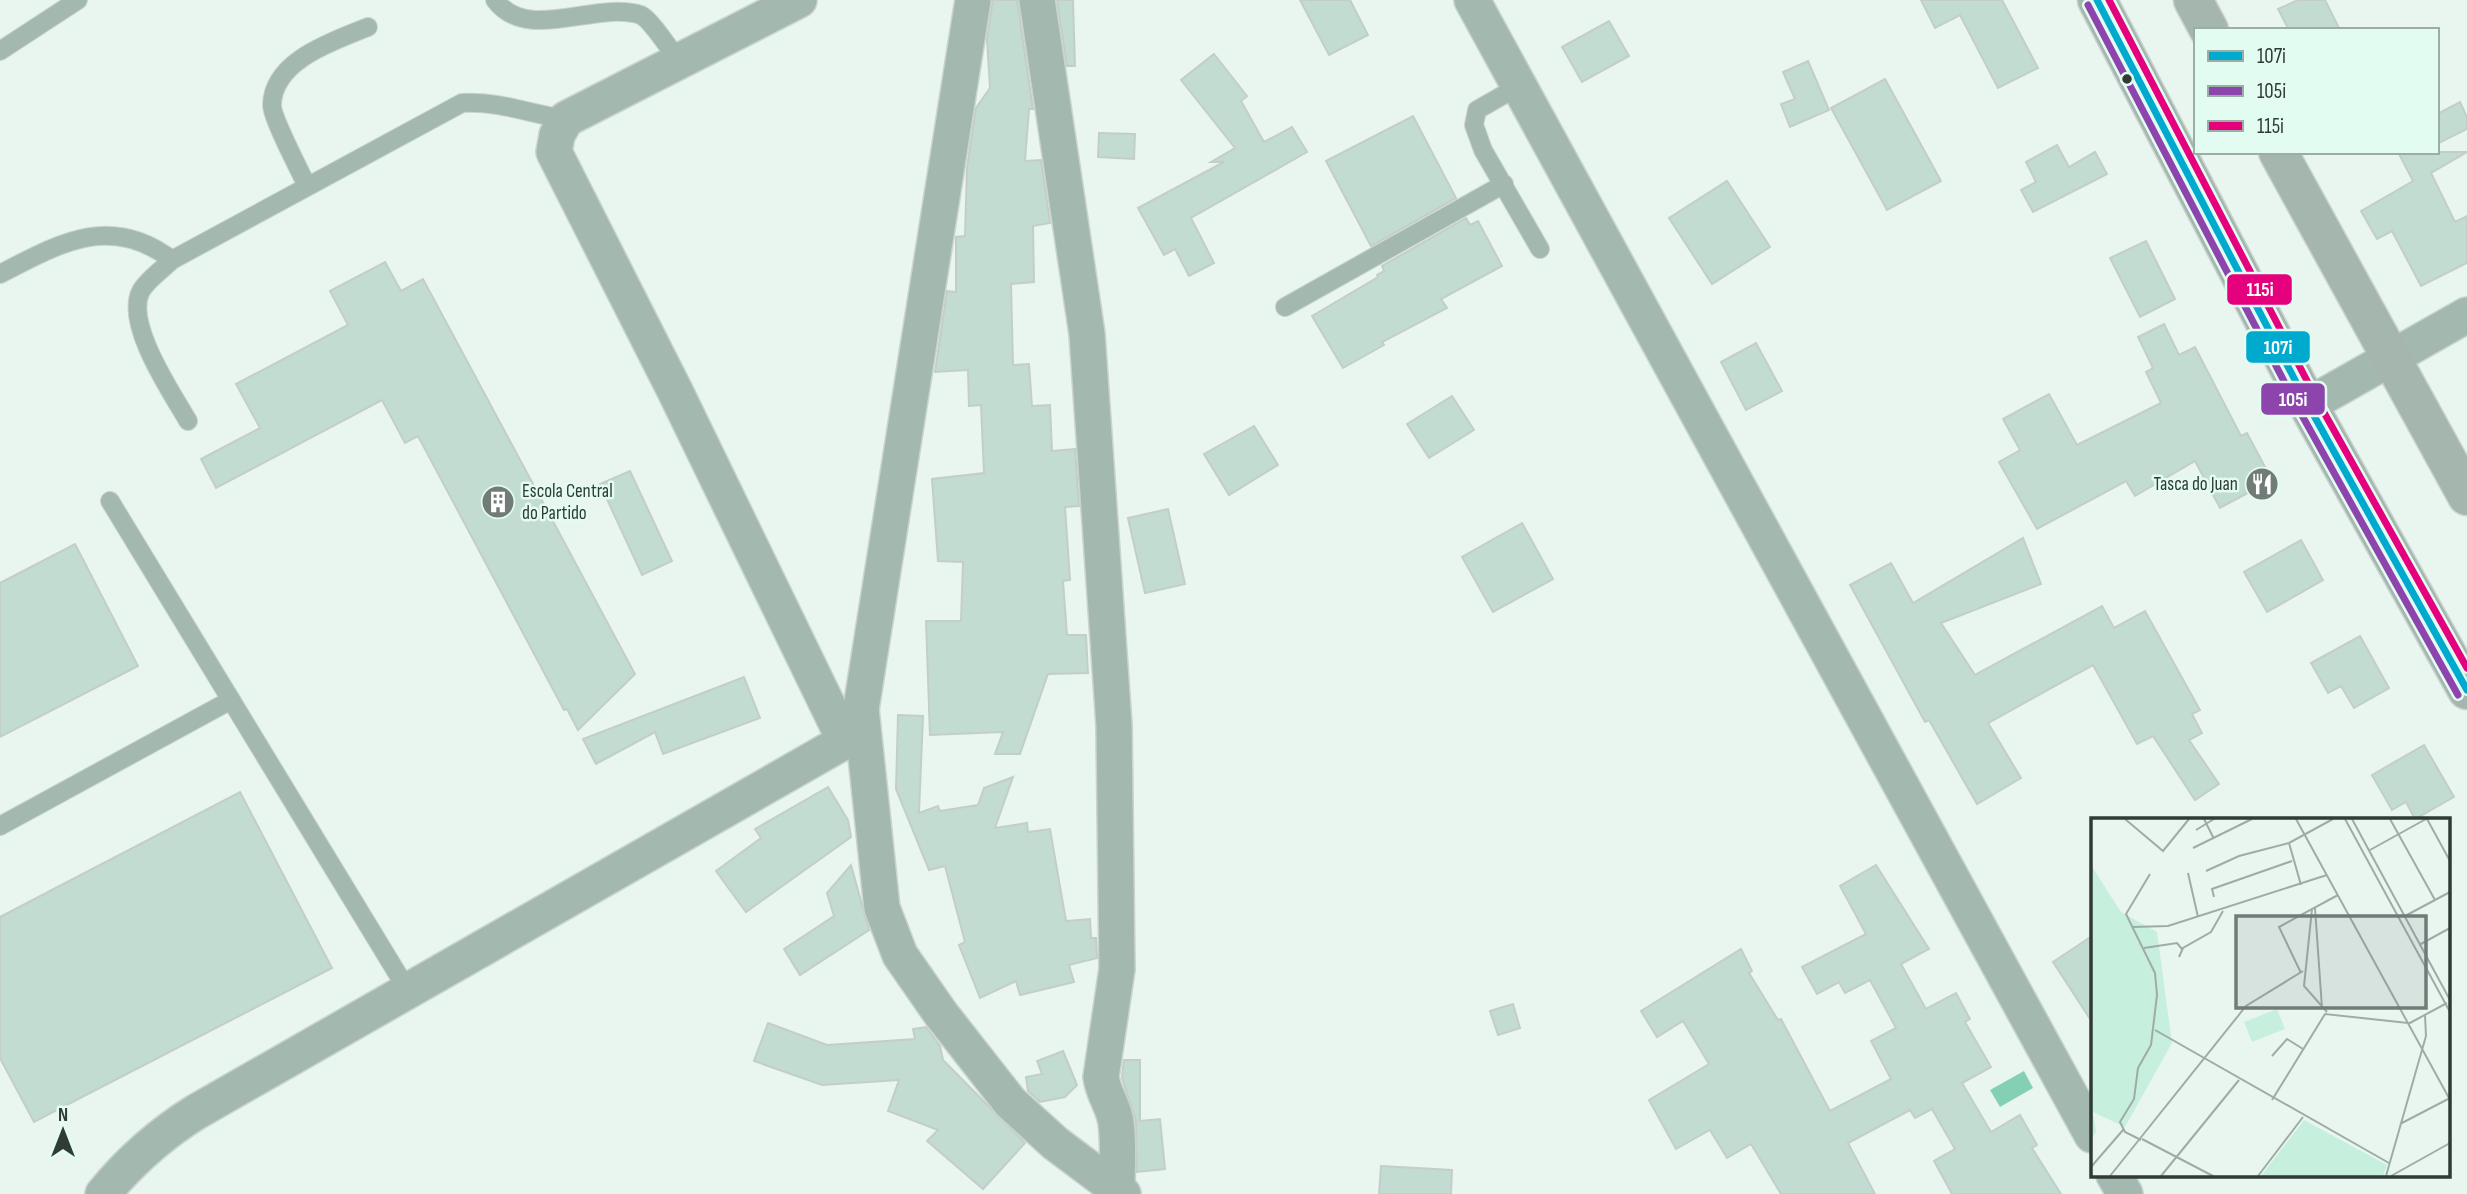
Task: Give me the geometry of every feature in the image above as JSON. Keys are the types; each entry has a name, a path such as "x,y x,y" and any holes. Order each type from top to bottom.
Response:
{"highway":[{"path":"2097,0 2308,405 2467,690"},
{"path":"2193,0 2208,28"},
{"path":"2279,154 2467,496"}],"street":[{"path":"799,0 566,119 557,135 554,152 675,391 845,741"},
{"path":"973,0 861,709 882,908 900,955 940,1014 1010,1102 1055,1143 1120,1191"},
{"path":"1037,0 1087,334 1114,725 1118,969 1101,1077 1102,1092 1112,1107 1116,1123 1120,1191"},
{"path":"1472,0 2091,1133"},
{"path":"2308,405 2467,315"},
{"path":"103,1194 160,1134 845,741 861,709"},
{"path":"2115,1176 2124,1194"}],"lane":[{"path":"0,51 78,0"},
{"path":"495,0 501,8 523,20 615,8 642,16 679,61"},
{"path":"306,186 272,107 279,79 320,46 368,27"},
{"path":"1519,86 1477,110 1474,125 1483,150 1541,250"},
{"path":"188,421 142,337 138,312 140,291 172,260 463,103 491,102 511,105 531,115 566,119"},
{"path":"1285,307 1504,184"},
{"path":"0,274 84,237 122,234 152,244 172,260"},
{"path":"110,502 408,991"},
{"path":"0,826 231,700"}],"shaded area":[{"path":"2024,1071 2033,1088 2000,1107 1990,1090"}],"building":[{"path":"993,0 1017,0 1033,109 1029,109 1025,161 1041,160 1050,223 1033,226 1034,282 1011,284 1013,365 1029,364 1032,406 1050,405 1052,451 1075,449 1079,506 1065,507 1070,580 1063,581 1067,635 1086,635 1088,673 1048,674 1020,754 995,754 1003,732 930,735 926,621 961,621 963,562 938,561 932,479 984,473 981,405 969,406 968,370 935,372 947,291 956,292 956,237 965,236 967,168 976,108 990,88 987,39"},
{"path":"1057,0 1073,0 1075,66 1067,66"},
{"path":"1300,0 1350,0 1368,35 1329,55"},
{"path":"1921,0 2002,0 2038,68 1998,88 1960,15 1935,28"},
{"path":"2298,0 2325,0 2339,28 2288,28 2278,9"},
{"path":"1609,21 1629,56 1582,82 1562,47"},
{"path":"1214,54 1247,96 1241,101 1264,142 1292,127 1307,152 1191,218 1214,263 1189,276 1175,249 1164,255 1138,208 1224,162 1211,162 1235,148 1181,80"},
{"path":"1808,61 1829,110 1790,127 1781,104 1795,99 1783,72"},
{"path":"1885,79 1941,181 1887,210 1831,108"},
{"path":"2460,102 2467,117 2467,129 2439,143 2439,113"},
{"path":"1413,116 1456,198 1371,246 1326,161"},
{"path":"1099,133 1135,134 1134,159 1098,157"},
{"path":"2057,145 2069,167 2095,152 2107,174 2033,212 2021,190 2036,182 2026,162"},
{"path":"2467,152 2431,173 2455,222 2467,216 2467,263 2421,286 2392,231 2377,239 2361,211 2413,181 2399,154"},
{"path":"1727,181 1770,247 1712,284 1669,218"},
{"path":"1466,218 1470,225 1478,221 1502,266 1441,299 1447,308 1382,342 1384,345 1343,368 1312,316 1378,277 1377,275 1384,271 1382,266"},
{"path":"2146,241 2175,299 2140,317 2110,258"},
{"name":"Escola Central do Partido","path":"385,262 401,291 423,279 635,674 578,730 567,709 564,710 418,436 405,443 382,400 216,488 201,459 260,428 236,384 348,325 330,291"},
{"path":"2164,324 2179,355 2195,347 2241,436 2247,433 2272,480 2220,508 2195,461 2135,496 2126,481 2037,529 1999,462 2020,450 2003,419 2049,394 2077,445 2161,403 2146,372 2153,368 2138,337"},
{"path":"1756,343 1782,391 1746,410 1721,362"},
{"path":"1452,396 1474,430 1429,458 1407,424"},
{"path":"1254,426 1278,465 1229,495 1204,454"},
{"path":"630,471 672,561 642,575 600,484"},
{"path":"1168,509 1185,584 1145,593 1128,518"},
{"path":"1522,523 1553,579 1493,612 1462,557"},
{"path":"2023,538 2041,584 1941,623 1975,675 2102,606 2114,628 2145,611 2200,710 2192,714 2202,733 2189,740 2219,784 2195,800 2153,736 2137,744 2093,665 1988,723 2021,778 1977,804 1929,720 1925,722 1850,585 1891,563 1913,603"},
{"path":"2301,540 2323,580 2267,612 2244,572"},
{"path":"75,544 138,666 0,737 0,583"},
{"path":"2360,636 2389,688 2354,708 2341,686 2328,693 2311,663"},
{"path":"744,677 760,718 663,754 655,732 596,764 583,739"},
{"path":"898,715 923,716 919,813 938,806 940,811 978,805 984,788 1013,777 995,828 1027,823 1028,832 1050,829 1066,921 1090,919 1091,938 1096,938 1097,958 1069,965 1074,982 1020,995 1016,981 980,998 959,945 965,942 945,866 929,870 896,789"},
{"path":"2424,745 2454,797 2414,818 2406,802 2392,810 2372,775"},
{"path":"828,787 848,820 851,837 746,912 716,871 761,838 755,829"},
{"path":"240,792 332,968 34,1122 0,1058 0,917"},
{"path":"851,865 869,930 800,975 784,949 834,916 827,893"},
{"path":"1876,865 1929,949 1901,964 1926,1009 1956,993 1970,1019 1965,1022 1991,1067 1962,1083 1991,1132 2020,1115 2037,1145 2032,1148 2061,1194 1952,1194 1934,1161 1955,1149 1932,1109 1915,1118 1910,1110 1848,1143 1875,1194 1781,1194 1751,1144 1727,1158 1710,1130 1676,1149 1649,1100 1709,1064 1683,1021 1657,1037 1641,1011 1741,949 1752,971 1749,973 1778,1020 1781,1019 1830,1111 1891,1079 1871,1041 1896,1028 1870,980 1845,993 1839,982 1817,994 1802,967 1866,934 1840,886"},
{"path":"2091,937 2091,1020 2053,962"},
{"path":"1513,1004 1520,1028 1498,1035 1490,1011"},
{"path":"768,1023 827,1045 915,1039 913,1029 926,1027 940,1046 943,1060 1025,1143 983,1189 927,1141 938,1130 888,1111 899,1080 822,1085 754,1061"},
{"path":"1063,1051 1077,1085 1065,1097 1040,1102 1028,1091 1026,1077 1042,1074 1037,1061"},
{"path":"1124,1060 1140,1060 1140,1121 1160,1119 1165,1169 1137,1172 1136,1121 1122,1078"},
{"path":"1381,1166 1452,1170 1451,1194 1379,1194"}],"transit line":[{"name":"107i","path":"2097,0 2308,405 2467,690"},
{"name":"115i","path":"2109,0 2317,400 2467,668"},
{"name":"105i","path":"2088,5 2299,410 2458,695"}],"place":[{"name":"Tasca do Juan","path":"2262,484"},
{"name":"Escola Central do Partido","path":"498,502"}]}
